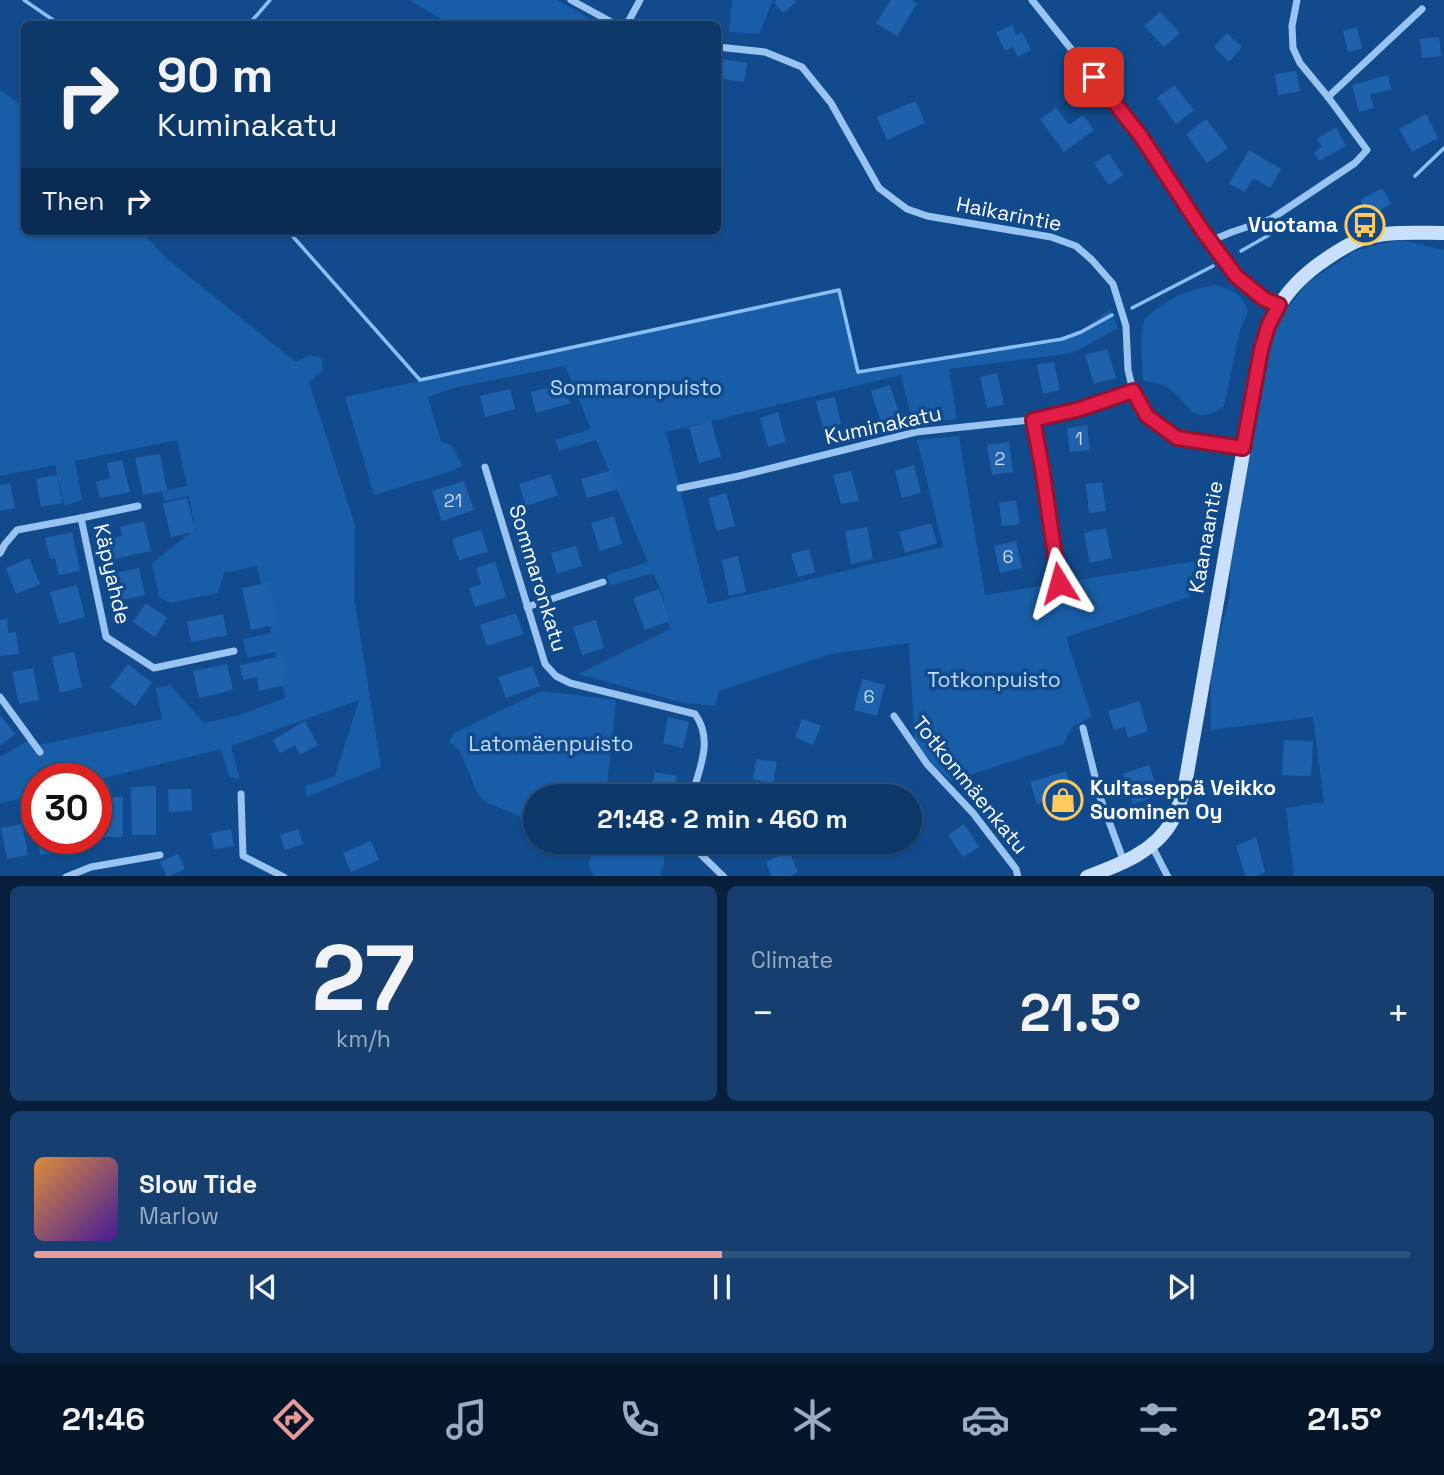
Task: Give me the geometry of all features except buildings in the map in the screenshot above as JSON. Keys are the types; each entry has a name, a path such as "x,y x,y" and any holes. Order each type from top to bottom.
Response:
{"street":[{"path":"571,0 610,21"},
{"path":"629,21 640,0"},
{"path":"1032,0 1140,135 1210,242 1236,276 1264,299 1279,305"},
{"path":"1210,242 1271,219 1355,163 1367,150 1300,63 1293,47 1292,26 1297,0"},
{"path":"1328,97 1422,9"},
{"name":"Haikarintie","path":"721,47 765,52 802,67 831,103 878,188 907,209 927,216 1051,237 1076,246 1113,284 1126,326 1128,370 1133,391 1147,416 1177,438 1243,448"},
{"name":"Kaanaantie","path":"1090,876 1124,863 1152,846 1172,822 1185,785 1261,350 1268,326 1279,305 1308,271 1334,253 1367,237 1391,233 1444,233"},
{"name":"Kuminakatu","path":"680,488 916,432 1033,420 1080,409 1133,391"},
{"path":"1033,420 1059,583"},
{"name":"Sommaronkatu","path":"485,467 545,664 556,676 570,683 695,714 702,723 705,736 704,752 695,784"},
{"path":"81,518 138,506"},
{"name":"Käpyahde","path":"0,553 18,530 81,518 106,636 155,668 234,651"},
{"path":"527,607 603,583"},
{"path":"0,697 40,752"},
{"name":"Totkonmäenkatu","path":"894,716 927,764 973,813 1016,869 1018,876"},
{"path":"1083,728 1100,796 1124,863"},
{"path":"241,794 243,856 282,876"},
{"path":"1152,846 1167,876"},
{"path":"700,854 723,876"},
{"path":"68,876 91,867 160,855"}],"green space":[{"path":"409,0 557,0 594,21 445,21"},
{"path":"732,0 773,0 759,34 729,32"},
{"path":"0,90 21,105 21,235 145,235 166,258 296,362 309,355 322,358 323,371 309,382 355,525 354,597 381,767 306,797 306,786 335,776 359,700 231,746 240,779 229,777 221,749 112,776 112,763 21,763 21,798 0,803 0,757 33,738 39,745 162,719 156,688 170,685 204,723 237,716 285,698 275,652 247,658 243,639 271,633 257,566 224,573 218,593 170,603 159,597 152,563 195,529 189,496 164,501 162,491 187,486 177,440 75,461 82,500 64,506 55,465 0,476"},
{"path":"1402,240 1444,250 1444,876 1294,876 1286,808 1324,802 1313,717 1211,730 1211,670 1230,594 1230,568 1274,334 1285,312 1307,283 1355,251"},
{"path":"1216,285 1236,294 1248,312 1240,330 1224,406 1204,415 1190,410 1165,386 1143,381 1141,340 1144,319 1161,306 1177,296"},
{"path":"839,290 858,372 1062,339 1081,332 1110,309 1118,328 1073,353 949,369 957,419 913,424 901,375 666,432 708,604 943,547 917,440 959,436 985,595 1196,561 1189,597 1066,637 1092,717 1073,726 1063,744 952,781 931,765 915,746 909,643 831,654 719,691 715,706 684,703 578,674 670,629 663,596 653,573 610,586 607,575 648,562 596,440 559,451 555,440 591,429 565,366 453,388 428,397 441,442 451,445 463,466 374,495 345,397"},
{"name":"Latomäenpuisto","path":"542,691 616,700 607,784 523,784 523,818 484,801 477,792 459,750 449,742 454,733"},
{"path":"664,854 664,863 661,876 595,876 589,864 591,855"}],"waterway":[{"path":"24,0 55,21"},
{"path":"252,21 270,0"},
{"path":"1415,176 1444,148"},
{"path":"292,235 420,380 839,290 858,372 1062,339 1112,315"},
{"path":"1241,251 1269,235"},
{"path":"1132,308 1213,266"}],"place":[{"name":"Vuotama","path":"1365,225"},
{"name":"Kultaseppä Veikko Suominen Oy","path":"1063,800"}],"route":[{"path":"1059,583 1033,420 1080,409 1133,391 1147,416 1177,438 1243,448 1261,350 1268,326 1279,305 1264,299 1236,276 1202,230 1140,135 1094,77"}],"park label":[{"name":"Sommaronpuisto","path":"636,388"},
{"name":"Totkonpuisto","path":"994,680"}]}
